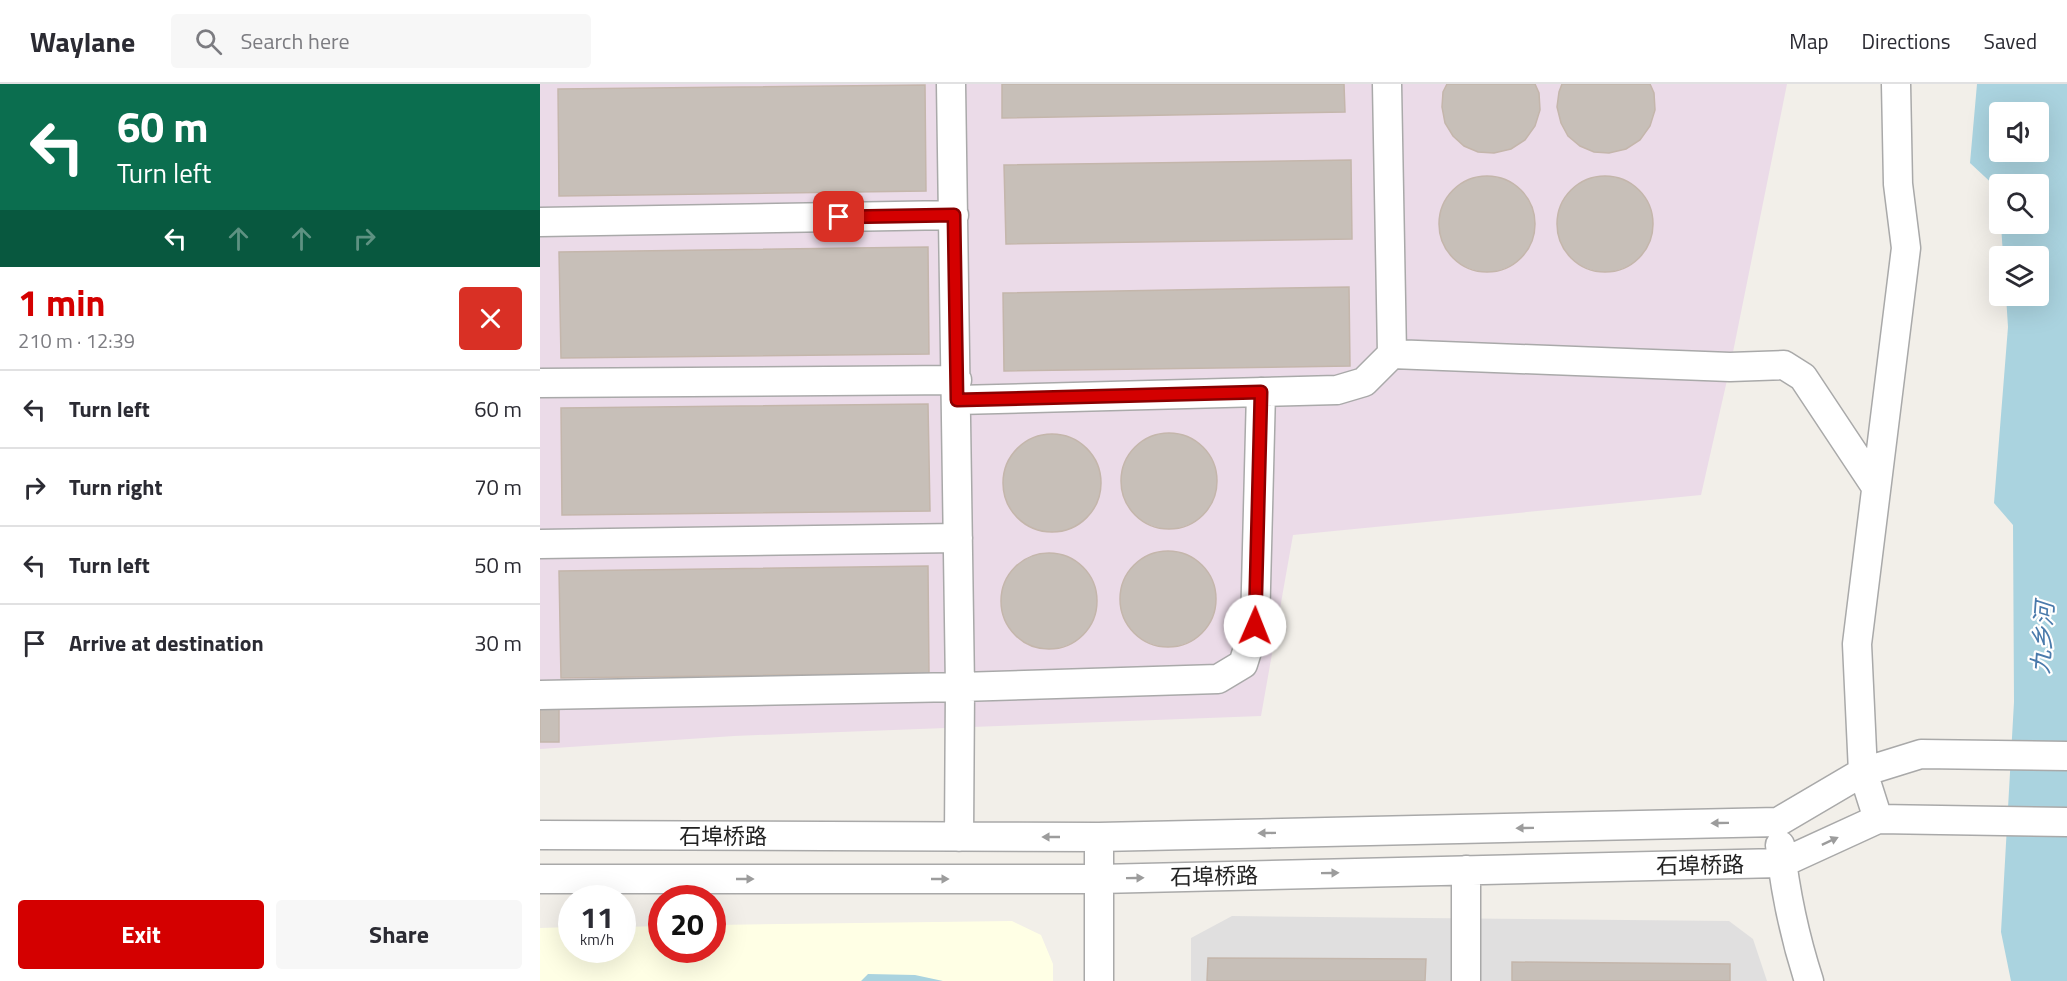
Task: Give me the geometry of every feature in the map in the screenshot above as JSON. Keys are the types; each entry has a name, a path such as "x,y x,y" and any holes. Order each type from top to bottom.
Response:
{"street":[{"path":"951,84 957,390 959,837"},
{"path":"540,383 1261,392 1337,390 1364,382 1392,354 1387,84"},
{"path":"1896,84 1898,184 1906,248 1857,644 1863,772 1878,819 2067,822"},
{"path":"540,222 954,215"},
{"path":"1392,354 1730,367 1784,365 1803,376 1876,487"},
{"path":"540,695 960,687 1218,679 1243,664 1255,626 1261,392"},
{"path":"540,544 958,538"},
{"name":"石埠桥路","path":"540,835 1099,837 1778,822 1863,772 1921,754 2067,756"},
{"name":"石埠桥路","path":"540,879 1099,879 1782,863 1878,819"},
{"path":"1778,822 1782,863 1802,959 1809,981"},
{"path":"1099,837 1099,981"},
{"path":"1466,870 1466,981"}],"shaded area":[{"path":"540,84 1787,84 1730,367 1701,495 1293,535 1261,716 734,736 540,749"},
{"path":"1232,916 1729,921 1753,939 1767,981 1191,981 1191,938"},
{"path":"1012,921 1041,935 1053,964 1053,981 540,981 540,928 558,927 558,963 636,963 636,927 648,926 648,963 726,963 726,925"}],"water":[{"name":"九乡河","path":"1977,84 2067,84 2067,981 2011,981 2001,932 2014,702 2013,525 1994,503 2008,327 2007,306 2049,306 2049,246 2002,246 2002,234 2049,234 2049,174 1989,174 1989,181 1970,163"},
{"path":"868,974 915,975 943,981 861,981"}],"building":[{"path":"1002,84 1344,84 1345,112 1002,118"},
{"path":"1447,84 1535,84 1539,93 1540,110 1535,126 1525,140 1511,149 1494,153 1478,152 1464,146 1453,136 1445,123 1442,107 1443,92"},
{"path":"1562,84 1650,84 1654,93 1655,110 1650,126 1640,140 1626,149 1609,153 1594,152 1580,146 1568,136 1561,123 1557,107"},
{"path":"925,85 926,191 559,196 558,89"},
{"path":"1351,160 1352,239 1006,244 1004,165"},
{"path":"1478,176 1496,176 1514,184 1527,197 1535,215 1532,243 1514,264 1496,272 1478,272 1460,264 1447,251 1439,233 1439,215 1447,197 1460,184"},
{"path":"1596,176 1614,176 1632,184 1645,197 1653,215 1650,243 1632,264 1614,272 1596,272 1578,264 1565,251 1557,233 1557,215 1565,197 1578,184"},
{"path":"928,247 929,354 561,358 559,252"},
{"path":"1349,287 1350,366 1004,371 1003,293"},
{"path":"928,404 930,511 562,515 561,408"},
{"path":"1160,433 1178,433 1196,441 1209,454 1217,472 1214,500 1196,521 1178,529 1160,529 1142,521 1129,508 1121,490 1121,472 1129,454 1142,441"},
{"path":"1052,434 1071,438 1086,449 1097,464 1101,483 1097,502 1086,517 1071,528 1052,532 1033,528 1018,517 1007,502 1003,483 1007,464 1018,449 1033,438"},
{"path":"1159,551 1177,551 1195,559 1208,572 1216,590 1213,618 1195,639 1177,647 1159,647 1141,639 1128,626 1120,608 1120,590 1128,572 1141,559"},
{"path":"1040,553 1058,553 1076,561 1089,574 1097,592 1094,620 1076,641 1058,649 1040,649 1022,641 1009,628 1001,610 1001,592 1009,574 1022,561"},
{"path":"928,566 929,673 561,678 559,571"},
{"path":"540,707 559,707 559,742 540,742"},
{"path":"1208,958 1426,959 1425,981 1207,981"},
{"path":"1512,962 1730,964 1730,981 1512,981"}],"route":[{"path":"839,217 954,215 957,400 1261,392 1255,626"}]}
